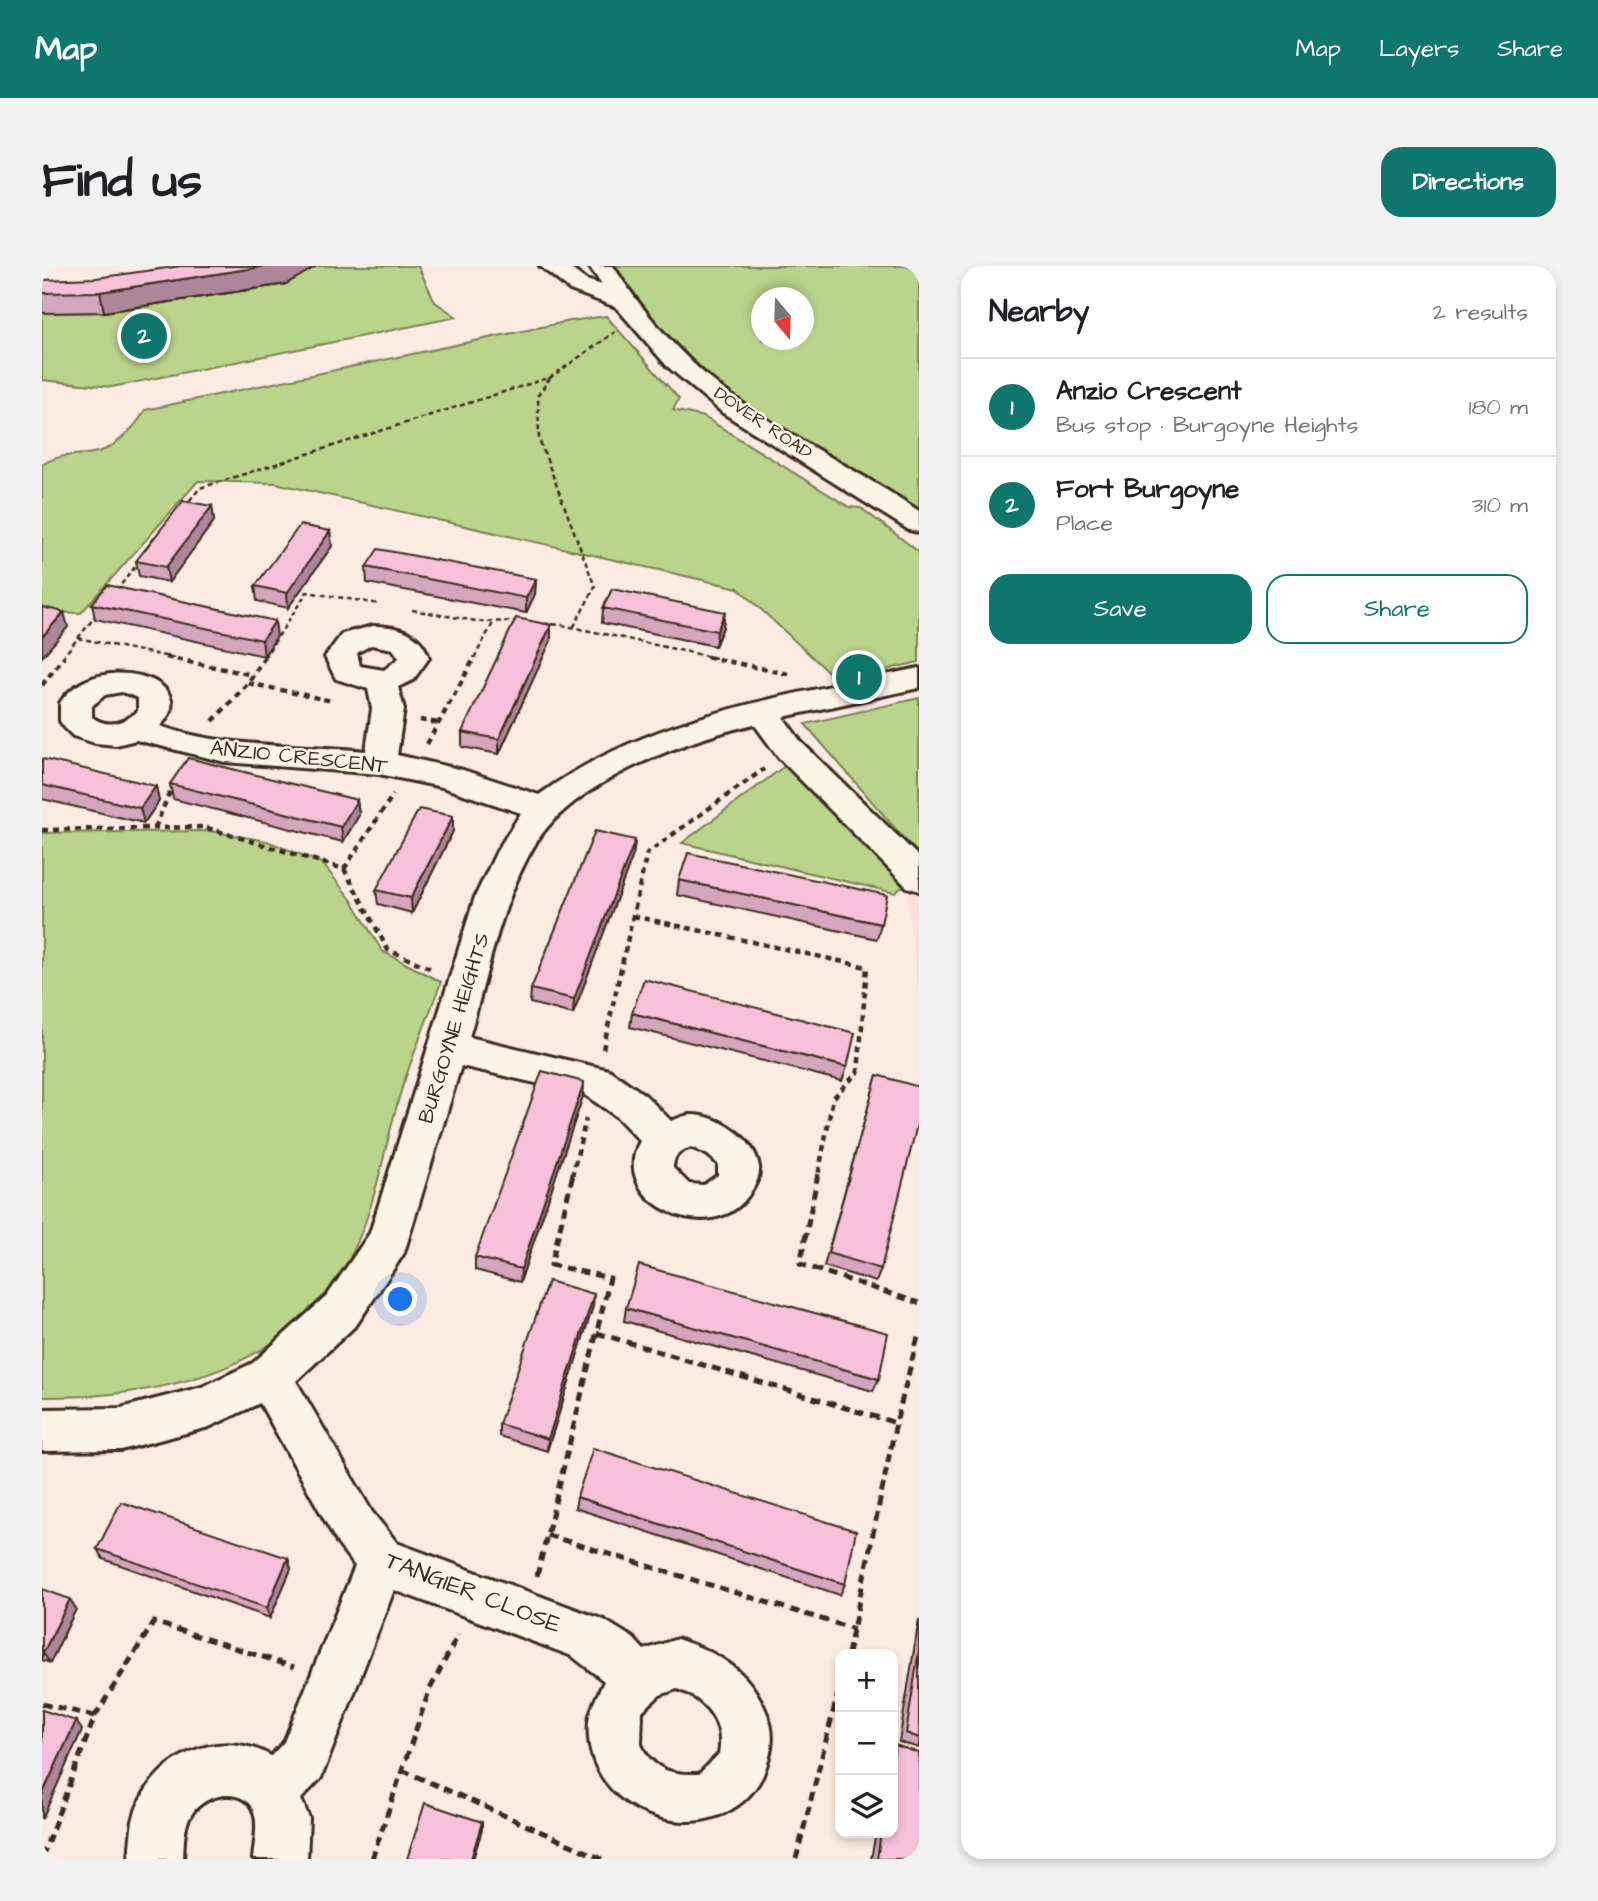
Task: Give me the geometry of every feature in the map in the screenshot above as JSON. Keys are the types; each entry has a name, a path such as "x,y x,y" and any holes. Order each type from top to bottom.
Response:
{"street":[{"path":"552,266 578,285 629,309"},
{"name":"DOVER ROAD","path":"601,266 629,309 678,362 730,406 919,524"},
{"name":"BURGOYNE HEIGHTS","path":"42,1430 121,1429 209,1406 269,1377 342,1310 389,1240 450,1048 498,884 515,848 544,809 598,770 637,749 689,731 919,678"},
{"path":"381,681 388,709 395,766"},
{"path":"763,713 790,750 919,878"},
{"name":"ANZIO CRESCENT","path":"136,729 189,747 395,766 474,783 544,809"},
{"path":"450,1048 595,1081 631,1106 664,1140"},
{"name":"TANGIER CLOSE","path":"269,1377 355,1528 381,1561 587,1637 615,1656 635,1678"},
{"path":"273,1790 303,1760 381,1561"},
{"path":"156,1859 154,1838 161,1813 174,1793 192,1777 214,1768 236,1768 257,1775 273,1790 283,1811 285,1835 280,1859"}],"path":[{"path":"573,628 595,587 538,439 538,395 551,377 629,309"},
{"path":"183,509 200,488 551,377"},
{"path":"113,595 148,552"},
{"path":"155,828 189,747 248,683 307,592 388,606"},
{"path":"78,638 104,606"},
{"path":"401,608 494,622 519,621"},
{"path":"344,869 395,766 494,622"},
{"path":"530,622 573,628 798,676"},
{"path":"527,1615 610,1278 551,1265 647,853 790,750"},
{"path":"42,830 204,827 344,869 388,950 468,985"},
{"path":"633,916 867,967 858,1072 833,1098 800,1264 919,1303"},
{"path":"597,1333 896,1423"},
{"path":"849,1649 896,1423 919,1333"},
{"path":"547,1535 854,1629"},
{"path":"372,1859 429,1691 478,1597"},
{"path":"42,1857 95,1716 154,1622 335,1680"},
{"path":"42,1704 95,1716"},
{"path":"796,1859 835,1705"},
{"path":"402,1770 602,1859"}],"shaded area":[{"path":"919,879 919,998 907,895"}],"green space":[{"path":"315,266 418,266 435,302 457,317 112,387 42,380 42,313 104,312 286,284"},
{"path":"602,266 919,266 919,524 730,406"},
{"path":"606,316 679,399 673,410 704,417 849,507 861,508 919,552 919,662 838,681 738,588 275,483 198,481 81,613 42,612 42,465 59,457 106,449 128,432 145,410 570,321"},
{"path":"919,698 919,856 805,724"},
{"path":"790,762 908,882 895,893 682,843"},
{"path":"210,831 267,841 322,863 353,902 382,951 441,982 401,1091 361,1233 339,1277 312,1311 280,1338 245,1359 207,1375 126,1393 42,1397 42,833"}],"building":[{"path":"181,266 267,266 100,292 42,293 42,280 96,278"},
{"path":"183,501 212,506 166,567 136,561"},
{"path":"300,525 330,531 287,593 255,586"},
{"path":"378,549 536,579 526,598 366,567"},
{"path":"107,585 275,621 262,640 92,604"},
{"path":"612,589 725,612 717,631 603,608"},
{"path":"42,607 64,612 42,637"},
{"path":"516,618 551,625 499,739 462,732"},
{"path":"188,758 357,800 341,827 170,784"},
{"path":"43,759 156,786 140,808 42,785"},
{"path":"419,809 453,816 411,898 376,890"},
{"path":"595,831 635,840 574,999 531,989"},
{"path":"688,853 887,895 881,924 679,880"},
{"path":"644,979 855,1033 847,1067 632,1013"},
{"path":"542,1071 584,1082 521,1269 475,1257"},
{"path":"877,1075 919,1087 919,1117 881,1269 828,1253"},
{"path":"639,1265 888,1333 879,1379 626,1308"},
{"path":"548,1281 594,1294 548,1439 499,1424"},
{"path":"593,1448 856,1531 845,1584 577,1497"},
{"path":"121,1502 288,1558 267,1608 97,1549"},
{"path":"42,1589 70,1599 43,1653 42,1653"},
{"path":"919,1650 919,1738 906,1733"},
{"path":"42,1710 76,1721 42,1795"},
{"path":"898,1746 919,1753 919,1859 877,1859 880,1838 898,1838"},
{"path":"425,1803 482,1822 471,1859 407,1859"}],"place":[{"name":"Fort Burgoyne","path":"144,336"},
{"name":"Anzio Crescent","path":"859,677"}]}
